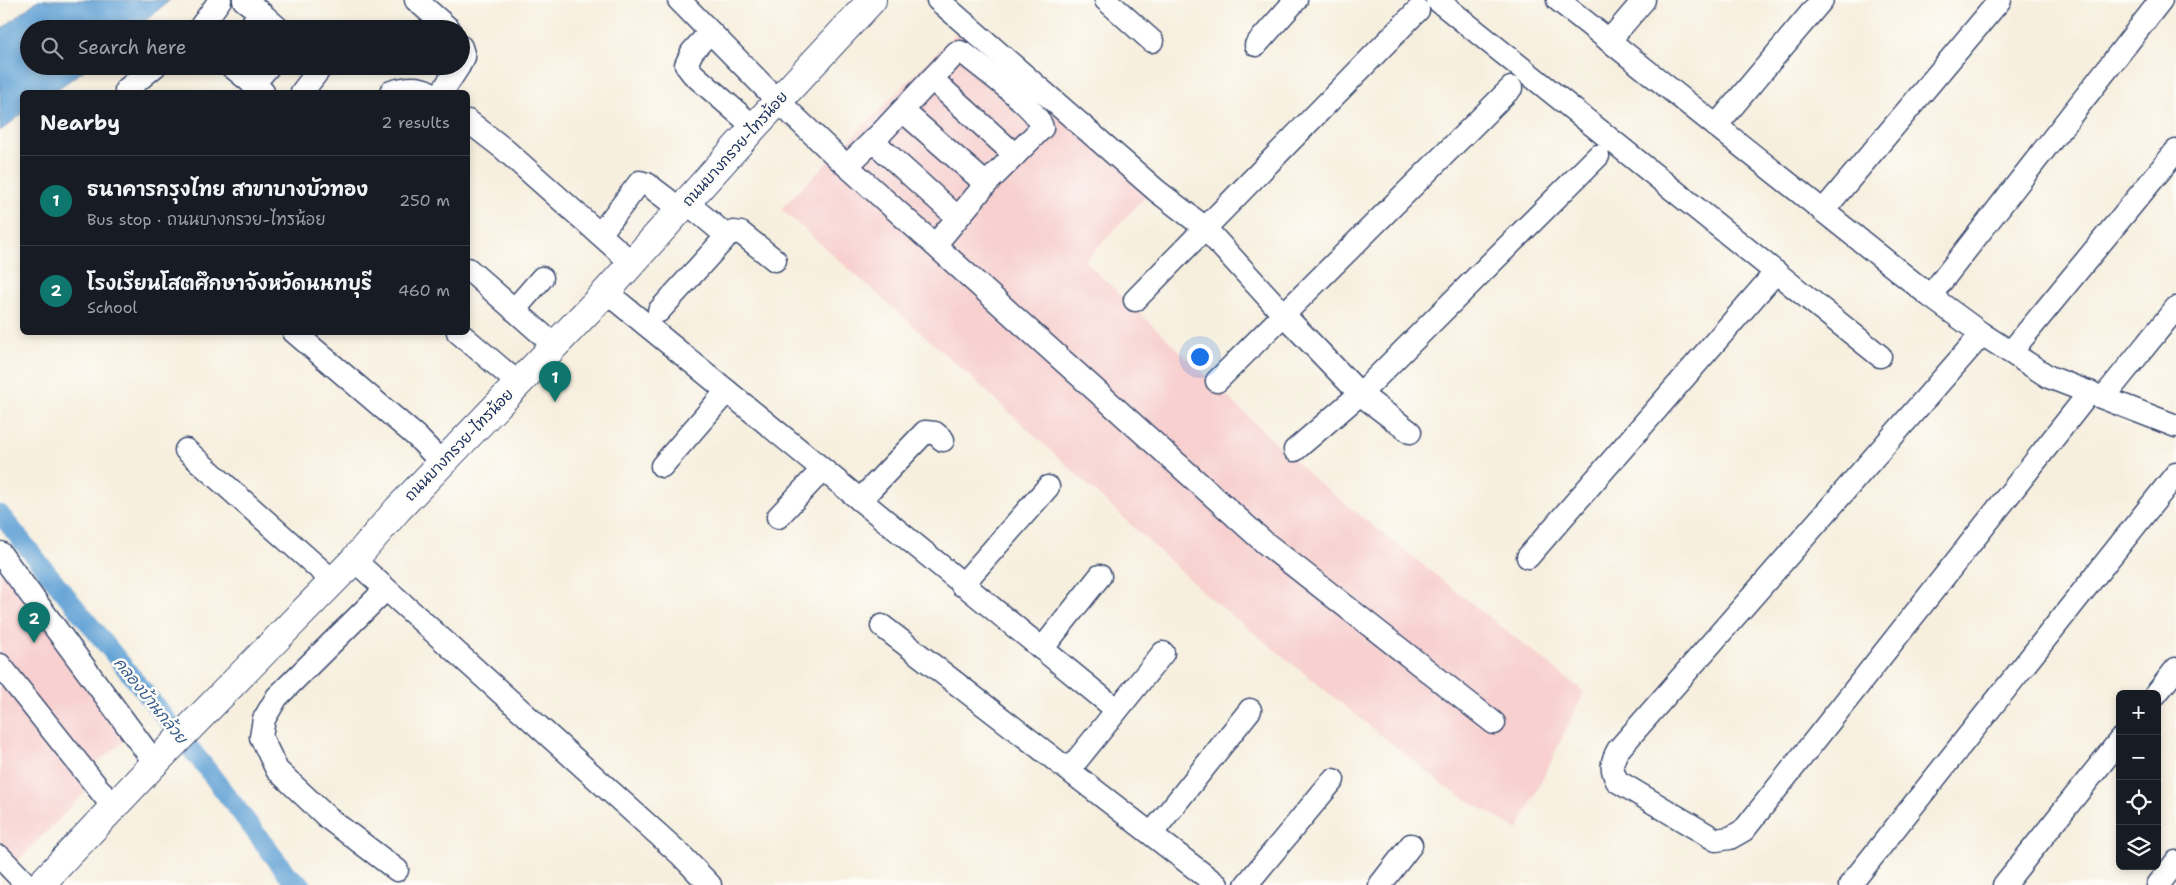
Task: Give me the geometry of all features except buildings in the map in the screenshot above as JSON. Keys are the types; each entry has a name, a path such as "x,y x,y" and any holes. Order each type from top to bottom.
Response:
{"main road":[{"name":"ถนนบางกรวย-ไทรน้อย","path":"40,885 354,560 442,462 606,292 754,127 872,0"}],"street":[{"path":"206,20 220,0"},
{"path":"416,0 439,20"},
{"path":"679,0 778,101 847,166 1264,542 1494,723"},
{"path":"938,0 1157,191 1204,227 1285,316 1360,394 1410,432"},
{"path":"1106,0 1152,41"},
{"path":"1256,45 1296,0"},
{"path":"1558,0 1930,296 1982,334 2049,377 2176,426"},
{"path":"1609,41 1644,0"},
{"path":"1716,126 1822,0"},
{"path":"1823,211 2000,0"},
{"path":"1930,296 2161,0"},
{"path":"1135,300 1204,227 1427,5 1776,272 1880,356"},
{"path":"251,14 262,20"},
{"path":"710,32 692,52 686,65 693,74 754,127"},
{"path":"847,166 956,53 960,52 1011,91 1036,116 1042,126 1039,133 986,184 935,245"},
{"path":"126,90 144,75"},
{"path":"242,75 258,89 265,75"},
{"path":"304,90 315,75"},
{"path":"443,90 453,75"},
{"path":"932,79 1015,156"},
{"path":"396,90 404,87 426,90"},
{"path":"1217,381 1285,316 1511,88"},
{"path":"902,111 986,184"},
{"path":"470,122 504,148 632,263"},
{"path":"873,141 957,217"},
{"path":"2011,352 2176,151"},
{"path":"1295,450 1360,394 1598,156"},
{"path":"600,234 640,182 647,184 683,205 727,236"},
{"path":"659,311 727,236 734,232 741,232 775,260"},
{"path":"470,271 554,345"},
{"path":"1528,557 1776,272"},
{"path":"514,310 542,278"},
{"path":"606,292 1117,710"},
{"path":"1982,334 1618,750 1612,762 1613,772 1617,781 1716,840 1730,838 1744,830 2097,395 2176,308"},
{"path":"298,335 417,437 442,462"},
{"path":"462,335 518,383"},
{"path":"662,466 727,391"},
{"path":"860,500 924,432 935,433 942,440"},
{"path":"186,450 333,581"},
{"path":"778,517 822,470"},
{"path":"1850,885 2176,474"},
{"path":"962,585 1048,487"},
{"path":"0,553 159,760"},
{"path":"354,560 681,855 710,885"},
{"path":"1042,649 1100,576"},
{"path":"386,589 277,697 264,719 260,737 277,770 328,818 397,870"},
{"path":"882,626 1217,885"},
{"path":"1069,770 1162,653"},
{"path":"0,665 114,808"},
{"path":"2159,690 2176,669"},
{"path":"1152,833 1250,710"},
{"path":"2004,885 2116,745"},
{"path":"1246,885 1333,780"},
{"path":"1380,885 1411,845"},
{"path":"0,857 27,885"},
{"path":"2162,883 2176,862"}],"shaded area":[{"path":"967,22 1159,182 1085,261 1314,479 1584,692 1518,830 1446,787 1210,598 970,376 781,209"},
{"path":"0,555 136,731 91,768 99,778 0,879"}],"water":[{"path":"38,0 170,0 146,20 20,20 20,75 77,75 56,90 20,90 20,116 0,131 0,30"}],"waterway":[{"name":"คลองบ้านกล้วย","path":"0,514 203,764 288,875 302,885"}],"place":[{"name":"ธนาคารกรุงไทย สาขาบางบัวทอง","path":"555,402"},
{"name":"โรงเรียนโสตศึกษาจังหวัดนนทบุรี","path":"34,643"}]}
